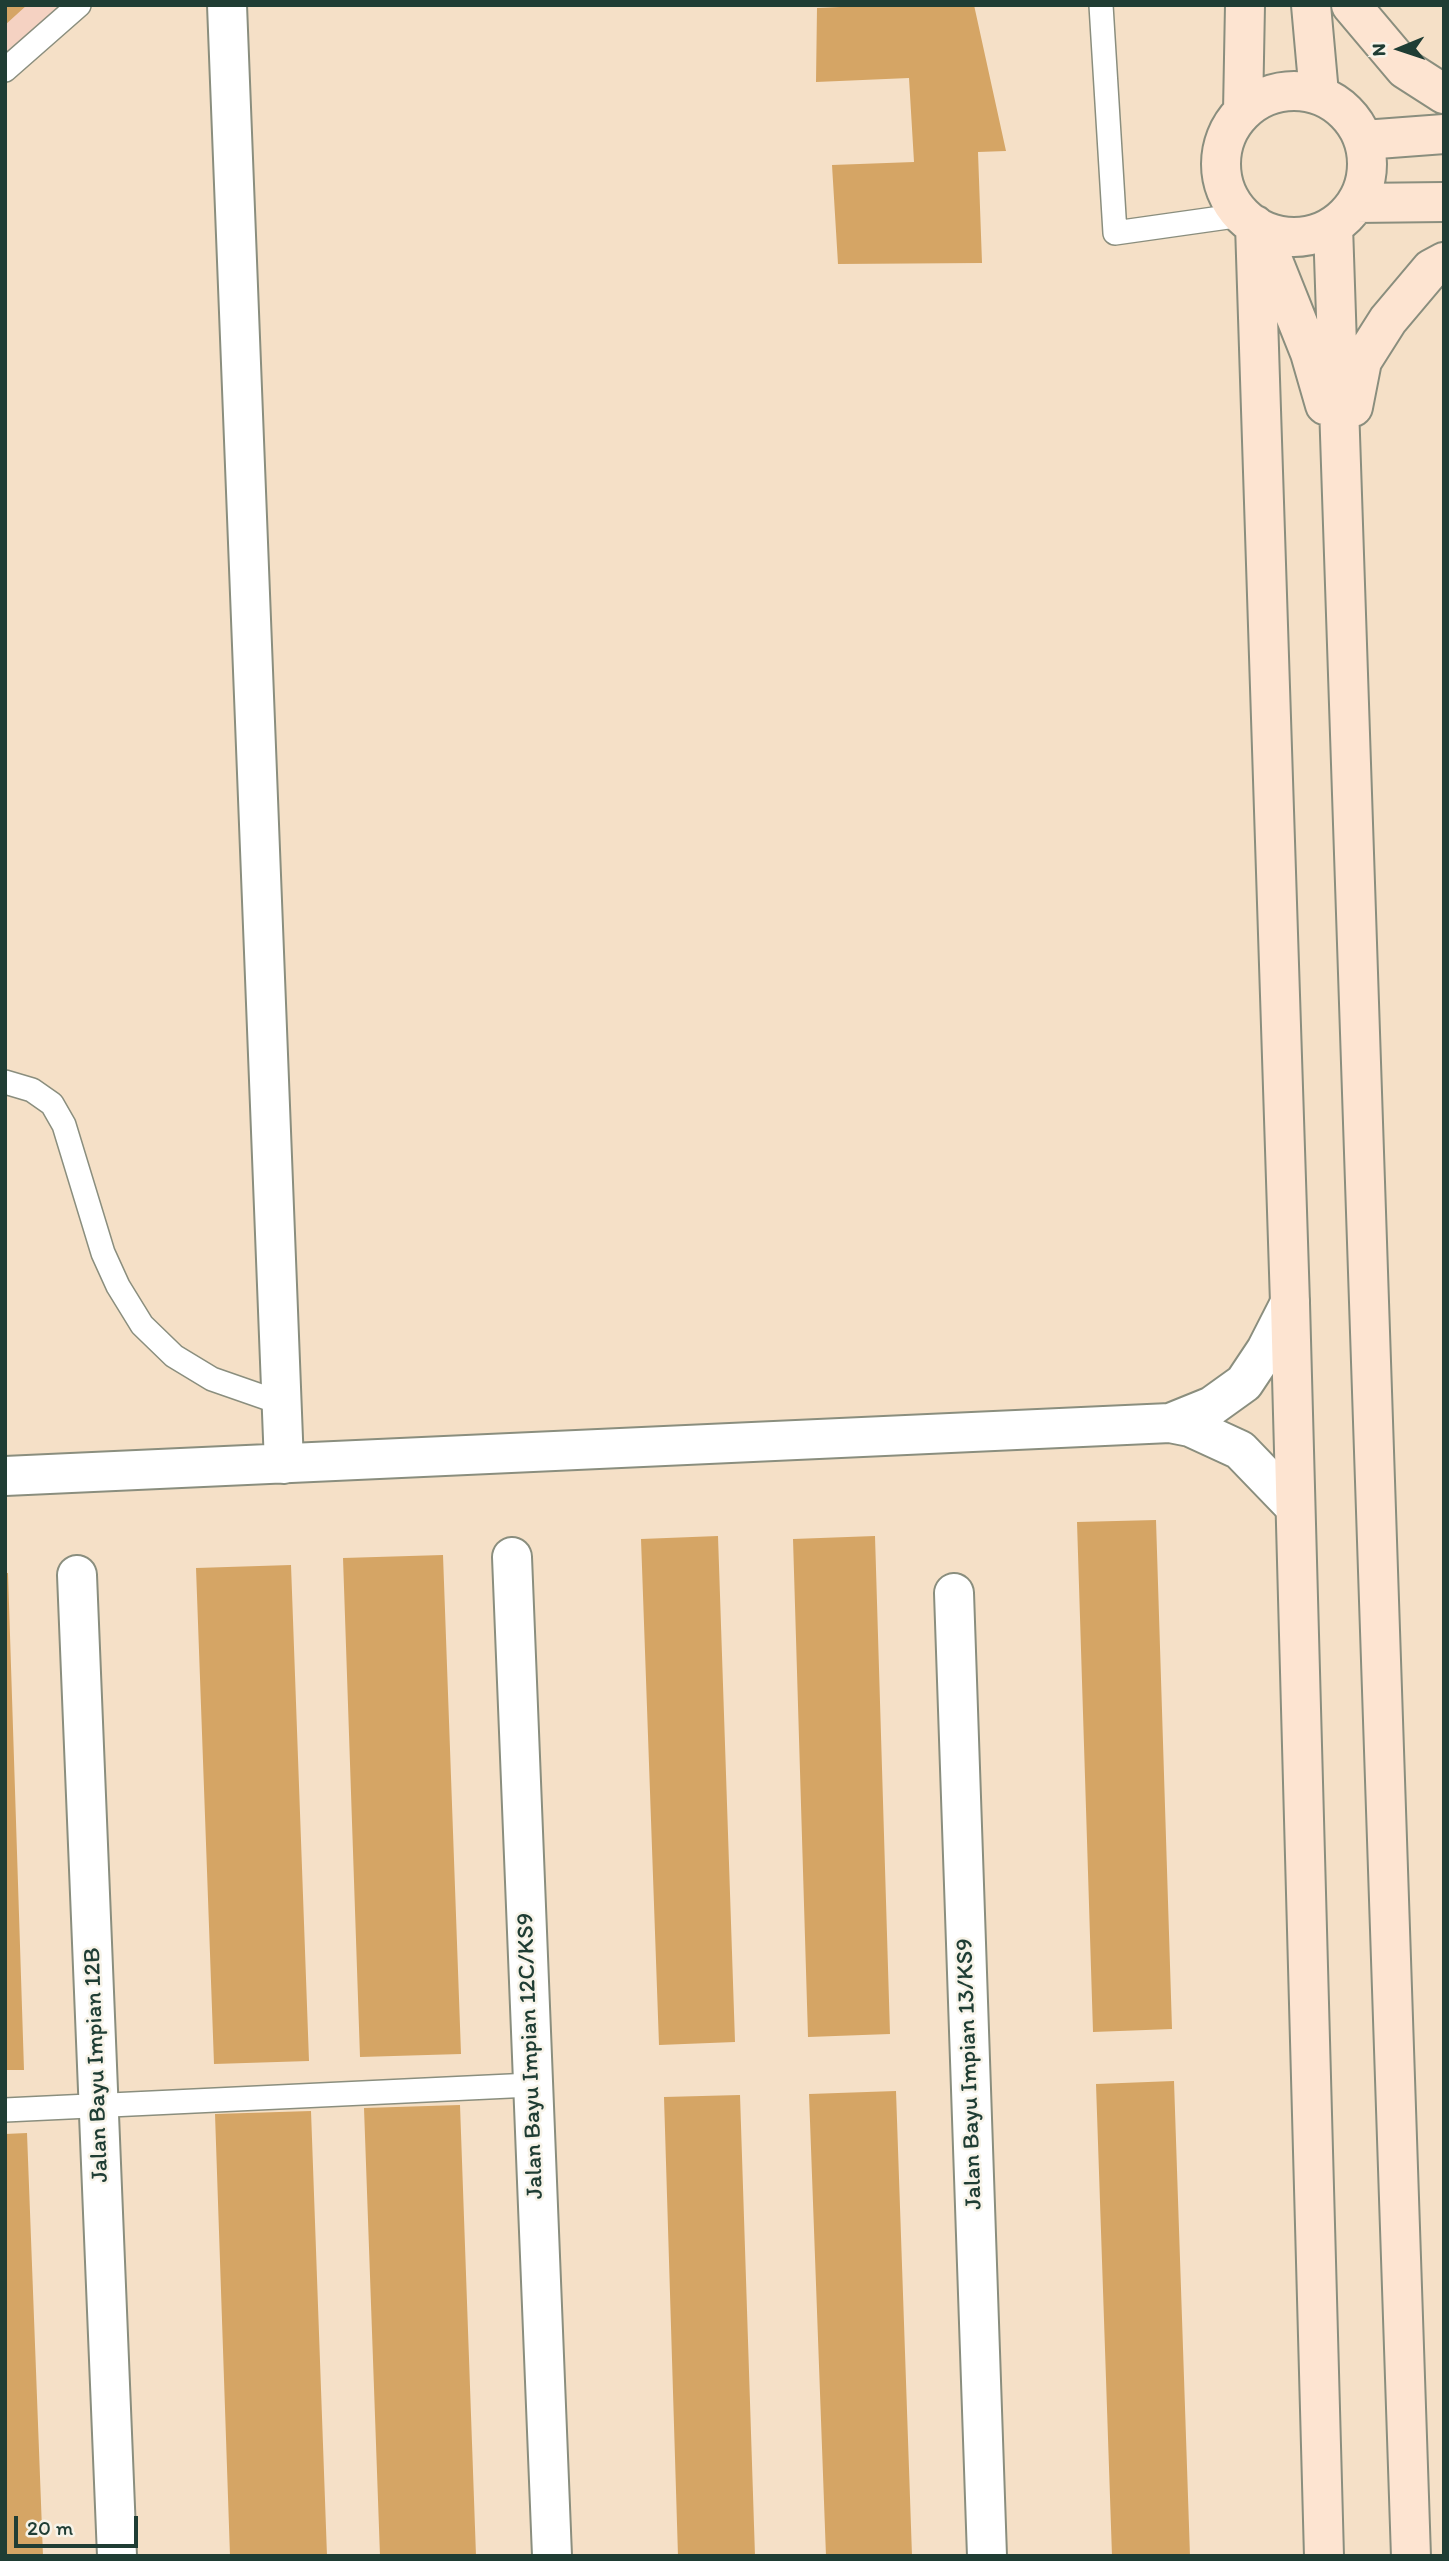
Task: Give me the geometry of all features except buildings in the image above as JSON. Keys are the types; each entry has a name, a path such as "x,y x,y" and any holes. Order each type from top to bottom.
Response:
{"street":[{"path":"227,5 284,1464"},
{"path":"1243,111 1245,5"},
{"path":"1311,5 1319,94"},
{"path":"1352,5 1405,69 1444,94"},
{"path":"1342,464 1310,353 1253,224 1232,202 1225,187 1222,155 1233,124 1243,111 1256,101 1279,92 1303,91 1319,94 1347,112 1364,140 1367,172 1363,188 1344,215 1342,464 1411,2556"},
{"path":"1364,140 1444,134"},
{"path":"1253,224 1302,237 1344,215 1444,202"},
{"path":"1253,224 1290,1303 1324,2556"},
{"path":"1342,464 1362,361 1388,320 1431,269 1444,262"},
{"path":"1170,1423 1212,1406 1244,1383 1266,1350 1290,1303"},
{"path":"5,1476 1170,1423 1190,1427 1240,1450 1294,1506"},
{"name":"Jalan Bayu Impian 12C/KS9","path":"512,1557 531,2085 552,2556"},
{"name":"Jalan Bayu Impian 12B","path":"77,1575 117,2556"},
{"name":"Jalan Bayu Impian 13/KS9","path":"954,1592 987,2556"}],"lane":[{"path":"5,70 79,5"},
{"path":"1101,5 1115,233 1253,224"},
{"path":"5,1082 32,1090 52,1104 64,1125 103,1253 118,1286 142,1325 174,1356 212,1380 281,1403"},
{"path":"5,2110 531,2085"}],"shaded area":[{"path":"5,5 63,5 5,56"}]}
